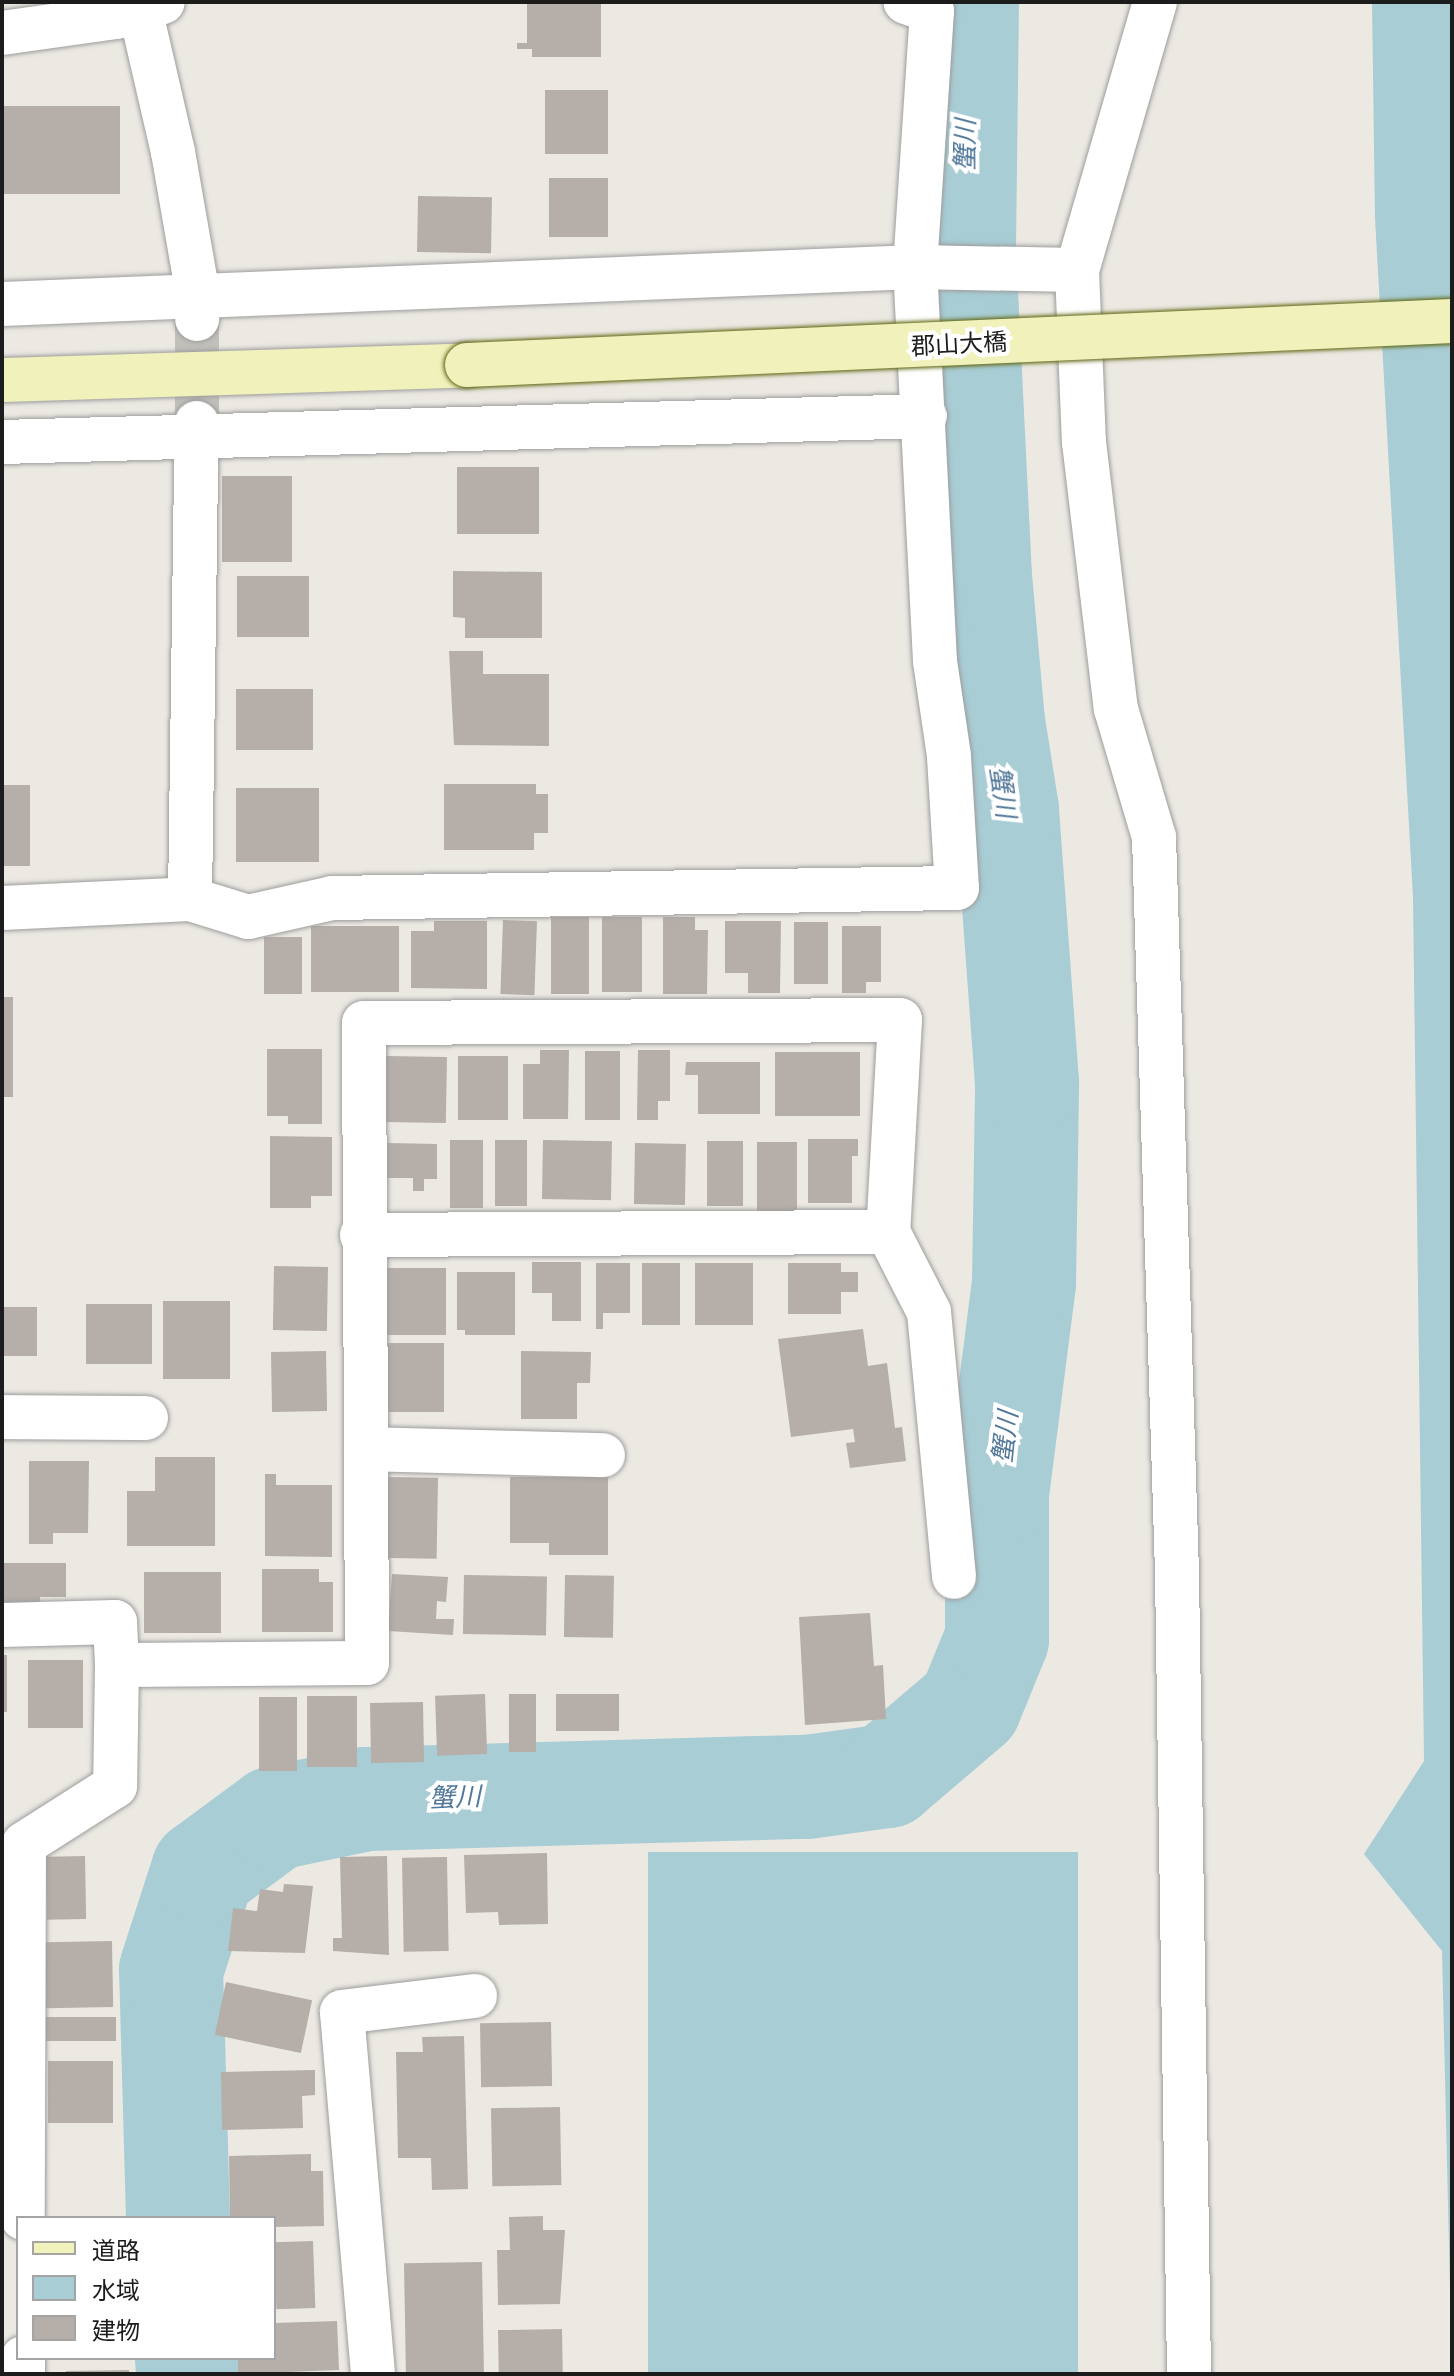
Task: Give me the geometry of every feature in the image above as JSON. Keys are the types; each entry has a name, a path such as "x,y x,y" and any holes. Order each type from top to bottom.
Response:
{"street":[{"path":"1155,2 1077,270 1084,442 1116,709 1154,837 1177,1573 1189,2374"},
{"path":"2,908 190,899 248,917 332,898 957,888 949,756 935,661 925,416 915,267 932,11 910,3"},
{"path":"2,33 157,4 198,307"},
{"path":"2,304 198,307 915,267 1077,270"},
{"name":"郡山大橋","path":"2,380 467,365 1452,321"},
{"path":"2,442 197,430 925,416"},
{"path":"190,899 197,430"},
{"path":"117,1665 367,1663 362,1235 364,1023 900,1020 888,1232 929,1312 954,1577"},
{"path":"362,1235 888,1232"},
{"path":"2,1417 146,1418"},
{"path":"366,1449 603,1455"},
{"path":"2,1625 115,1622 117,1665 115,1786 13,1844 13,2037 23,2216"},
{"path":"373,2374 342,2012 475,1996"}],"water":[{"path":"1372,2 1452,2 1452,2374 1442,1951 1364,1854 1424,1761 1413,897 1375,218"},
{"path":"648,1852 1078,1852 1078,2374 648,2374"}],"building":[{"path":"527,2 601,2 601,57 532,57 532,49 517,49 517,43 527,43"},
{"path":"545,90 608,90 608,154 545,154"},
{"path":"2,106 120,106 120,194 2,194"},
{"path":"549,178 608,178 608,237 549,237"},
{"path":"418,196 492,197 491,253 417,252"},
{"path":"457,467 539,467 539,534 457,534"},
{"path":"222,476 292,476 292,562 222,562"},
{"path":"453,571 542,572 542,638 465,638 465,618 453,617"},
{"path":"237,576 309,576 309,637 237,637"},
{"path":"449,651 483,651 483,674 549,674 549,746 454,745"},
{"path":"236,689 313,689 313,750 236,750"},
{"path":"444,784 536,784 536,794 548,794 548,833 534,833 534,850 444,850"},
{"path":"2,785 30,785 30,866 2,866"},
{"path":"236,788 319,788 319,862 236,862"},
{"path":"551,917 589,917 589,994 551,994"},
{"path":"602,917 642,917 642,992 602,992"},
{"path":"663,917 695,917 695,930 708,930 707,994 663,994"},
{"path":"503,920 537,921 534,995 500,994"},
{"path":"434,921 487,921 487,989 411,988 411,931 434,931"},
{"path":"725,921 781,921 780,993 748,993 748,973 725,973"},
{"path":"794,922 828,922 828,984 794,984"},
{"path":"311,926 399,926 399,992 311,992"},
{"path":"842,926 881,926 881,982 866,982 866,993 842,993"},
{"path":"264,937 302,937 302,994 264,994"},
{"path":"2,997 13,997 13,1097 2,1097"},
{"path":"267,1049 322,1049 322,1124 288,1124 288,1116 267,1116"},
{"path":"540,1050 569,1050 568,1119 523,1119 523,1064 540,1064"},
{"path":"638,1050 670,1050 670,1101 658,1101 658,1120 637,1120"},
{"path":"585,1051 620,1051 620,1120 585,1120"},
{"path":"775,1052 860,1052 860,1116 775,1116"},
{"path":"386,1056 447,1057 446,1123 385,1122"},
{"path":"458,1056 508,1056 508,1120 458,1120"},
{"path":"686,1062 760,1062 760,1114 698,1114 698,1075 685,1075"},
{"path":"270,1136 332,1137 332,1196 311,1196 311,1208 270,1208"},
{"path":"808,1139 858,1139 858,1156 852,1156 852,1203 808,1203"},
{"path":"450,1140 483,1140 483,1208 450,1208"},
{"path":"495,1140 527,1140 527,1206 495,1206"},
{"path":"543,1140 612,1141 611,1200 542,1199"},
{"path":"707,1141 743,1141 743,1206 707,1206"},
{"path":"757,1142 797,1142 797,1212 757,1212"},
{"path":"387,1143 437,1144 437,1179 424,1179 424,1191 413,1191 413,1178 387,1178"},
{"path":"635,1143 686,1144 685,1205 634,1204"},
{"path":"532,1262 581,1262 581,1321 552,1321 552,1293 532,1293"},
{"path":"596,1263 630,1263 630,1313 603,1313 603,1329 596,1329"},
{"path":"642,1263 680,1263 680,1325 642,1325"},
{"path":"695,1263 753,1263 753,1325 695,1325"},
{"path":"788,1263 841,1263 841,1272 858,1272 858,1292 841,1292 841,1314 788,1314"},
{"path":"274,1266 328,1267 327,1331 273,1330"},
{"path":"385,1268 446,1268 446,1335 385,1335"},
{"path":"457,1272 515,1272 515,1335 465,1335 465,1330 457,1330"},
{"path":"163,1301 230,1301 230,1379 163,1379"},
{"path":"86,1304 152,1304 152,1364 86,1364"},
{"path":"2,1307 37,1307 37,1356 2,1356"},
{"path":"863,1329 868,1366 887,1363 895,1428 902,1427 906,1461 850,1468 846,1443 855,1442 853,1429 791,1437 778,1339"},
{"path":"388,1343 444,1343 444,1412 388,1412"},
{"path":"326,1351 327,1411 272,1412 271,1352"},
{"path":"521,1351 591,1352 590,1383 577,1383 577,1419 521,1419"},
{"path":"155,1457 215,1457 215,1546 127,1546 127,1491 155,1491"},
{"path":"29,1461 89,1461 88,1533 53,1533 53,1544 29,1544"},
{"path":"265,1474 276,1474 276,1485 332,1485 332,1557 265,1556"},
{"path":"388,1477 438,1478 437,1559 387,1558"},
{"path":"510,1477 608,1477 608,1555 549,1555 549,1543 510,1543"},
{"path":"2,1563 66,1563 66,1597 40,1597 40,1605 2,1605"},
{"path":"262,1569 319,1569 319,1582 333,1582 333,1632 262,1632"},
{"path":"144,1572 221,1572 221,1633 144,1633"},
{"path":"392,1574 448,1577 446,1602 437,1601 436,1619 454,1619 453,1635 388,1631"},
{"path":"464,1575 547,1576 546,1635 463,1634"},
{"path":"565,1575 614,1576 613,1638 564,1637"},
{"path":"870,1613 874,1666 883,1665 886,1719 805,1725 799,1617"},
{"path":"2,1655 7,1655 7,1712 2,1712"},
{"path":"28,1660 83,1660 83,1728 28,1728"},
{"path":"485,1694 487,1754 437,1756 435,1696"},
{"path":"509,1694 536,1694 536,1752 509,1752"},
{"path":"556,1694 619,1694 619,1731 556,1731"},
{"path":"307,1696 357,1696 357,1767 307,1767"},
{"path":"259,1697 297,1697 297,1771 259,1771"},
{"path":"423,1702 424,1762 371,1763 370,1703"},
{"path":"547,1853 548,1924 499,1925 498,1912 466,1913 464,1855"},
{"path":"85,1856 86,1919 47,1920 46,1857"},
{"path":"387,1856 389,1955 333,1951 333,1938 342,1938 340,1857"},
{"path":"447,1857 449,1951 404,1952 402,1858"},
{"path":"284,1884 313,1886 305,1953 228,1951 233,1908 257,1911 260,1889 283,1892"},
{"path":"112,1941 113,2007 46,2008 45,1942"},
{"path":"226,1982 312,2000 301,2053 215,2035"},
{"path":"46,2017 116,2017 116,2041 46,2041"},
{"path":"551,2022 552,2086 481,2087 480,2023"},
{"path":"464,2036 468,2189 432,2190 431,2158 398,2158 396,2052 423,2052 422,2037"},
{"path":"48,2061 113,2061 113,2123 48,2123"},
{"path":"315,2070 315,2095 302,2096 303,2128 222,2130 221,2072"},
{"path":"560,2107 561,2185 492,2186 491,2108"},
{"path":"311,2154 311,2171 323,2171 324,2226 276,2227 276,2216 230,2216 229,2156"},
{"path":"543,2216 543,2230 565,2230 560,2304 498,2305 497,2250 510,2250 509,2217"},
{"path":"313,2241 315,2308 276,2309 276,2242"},
{"path":"482,2262 484,2374 406,2374 404,2263"},
{"path":"337,2321 339,2370 238,2374 238,2360 276,2360 276,2323"},
{"path":"562,2329 563,2374 499,2374 498,2330"},
{"path":"129,2370 129,2374 66,2374 66,2371"}],"waterway":[{"name":"蟹川","path":"178,2216 171,1970 203,1871 275,1818 366,1799 807,1787 887,1776 970,1705 997,1639 997,1494 1024,1283 1027,1083 1007,810 993,722 980,577 964,246 967,2"},
{"name":"蟹川","path":"187,2360 188,2374"}],"tunnel":[{"path":"197,319 197,423"}]}
